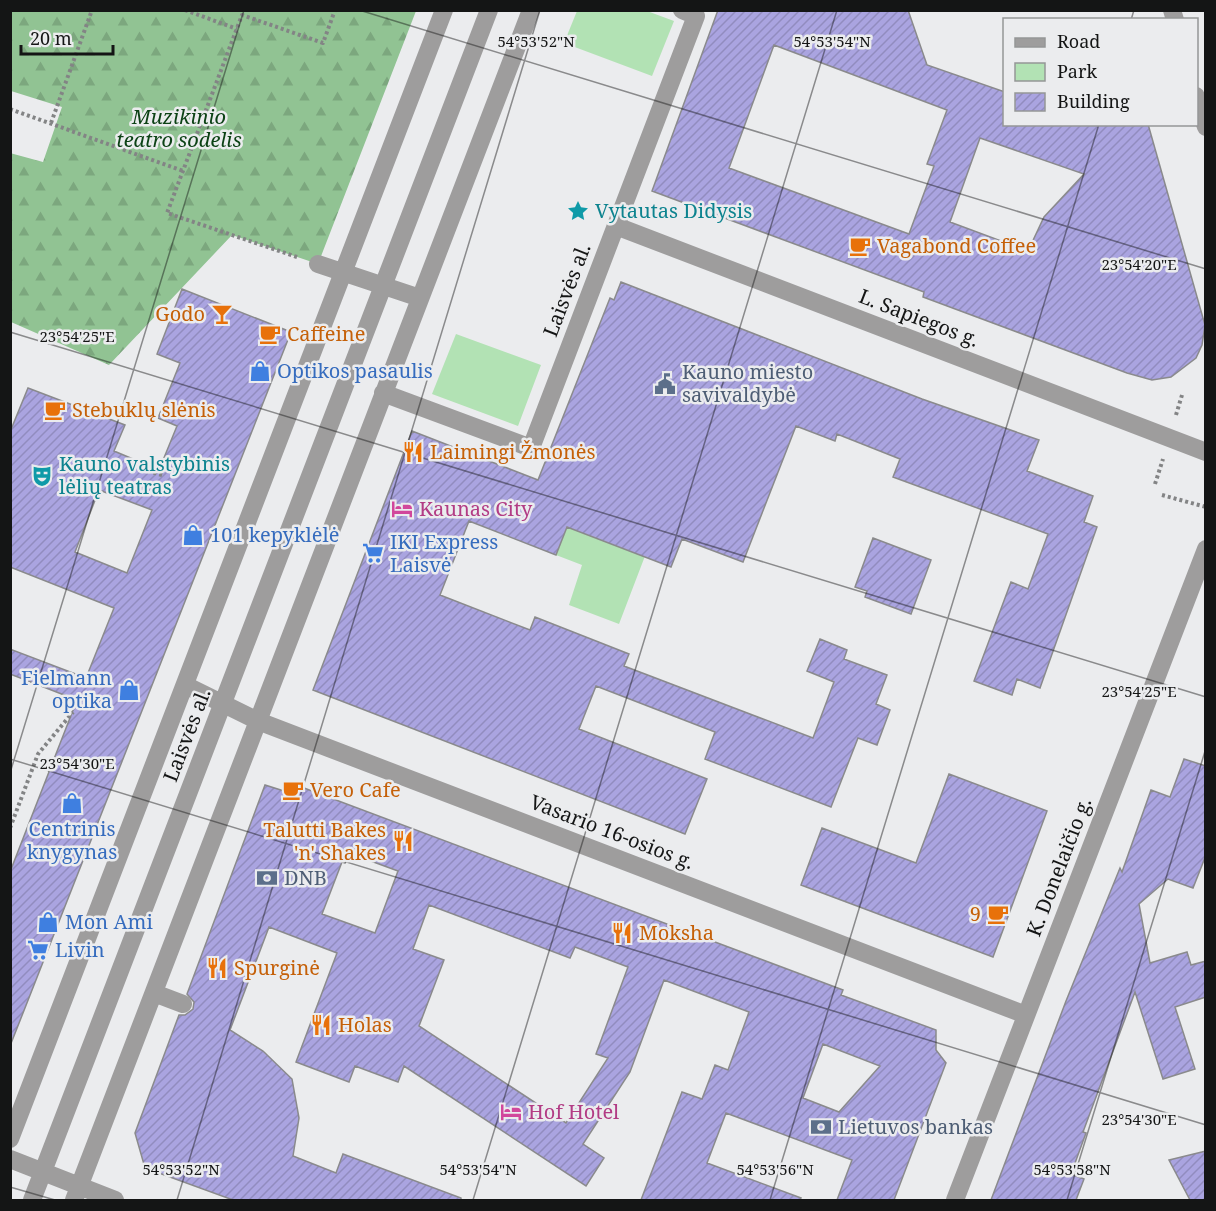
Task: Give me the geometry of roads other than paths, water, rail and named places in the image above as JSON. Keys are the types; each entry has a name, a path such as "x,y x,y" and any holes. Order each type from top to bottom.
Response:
{"street":[{"name":"Laisvės al.","path":"10,1139 444,10"},
{"name":"Laisvės al.","path":"32,1200 489,10"},
{"path":"77,1194 531,10"},
{"name":"Laisvės al.","path":"383,393 531,448 696,16 682,10"},
{"path":"1198,99 1206,127"},
{"name":"L. Sapiegos g.","path":"616,226 1206,452"},
{"path":"318,264 420,298"},
{"name":"K. Donelaičio g.","path":"954,1200 1206,549"},
{"name":"Vasario 16-osios g.","path":"185,685 258,721 1026,1015"},
{"path":"154,993 183,1004"},
{"path":"10,1160 43,1172 77,1194 115,1200"}],"place":[{"name":"Vytautas Didysis","path":"578,211"},
{"name":"Vagabond Coffee","path":"860,246"},
{"name":"Godo","path":"222,314"},
{"name":"Caffeine","path":"270,334"},
{"name":"Optikos pasaulis","path":"260,371"},
{"name":"Kauno miesto savivaldybė","path":"665,384"},
{"name":"Stebuklų slėnis","path":"55,410"},
{"name":"Laimingi Žmonės","path":"413,452"},
{"name":"Kauno valstybinis lėlių teatras","path":"42,476"},
{"name":"Kaunas City","path":"402,509"},
{"name":"101 kepyklėlė","path":"193,535"},
{"name":"IKI Express Laisvė","path":"373,553"},
{"name":"Fielmann optika","path":"129,690"},
{"name":"Vero Cafe","path":"293,790"},
{"name":"Centrinis knygynas","path":"72,803"},
{"name":"Talutti Bakes 'n' Shakes","path":"403,841"},
{"name":"DNB","path":"267,878"},
{"name":"9","path":"998,914"},
{"name":"Mon Ami","path":"48,922"},
{"name":"Moksha","path":"622,933"},
{"name":"Livin","path":"38,950"},
{"name":"Spurginė","path":"217,968"},
{"name":"Holas","path":"321,1025"},
{"name":"Hof Hotel","path":"511,1112"},
{"name":"Lietuvos bankas","path":"821,1127"}],"park label":[{"name":"Muzikinio teatro sodelis","path":"179,128"}]}
